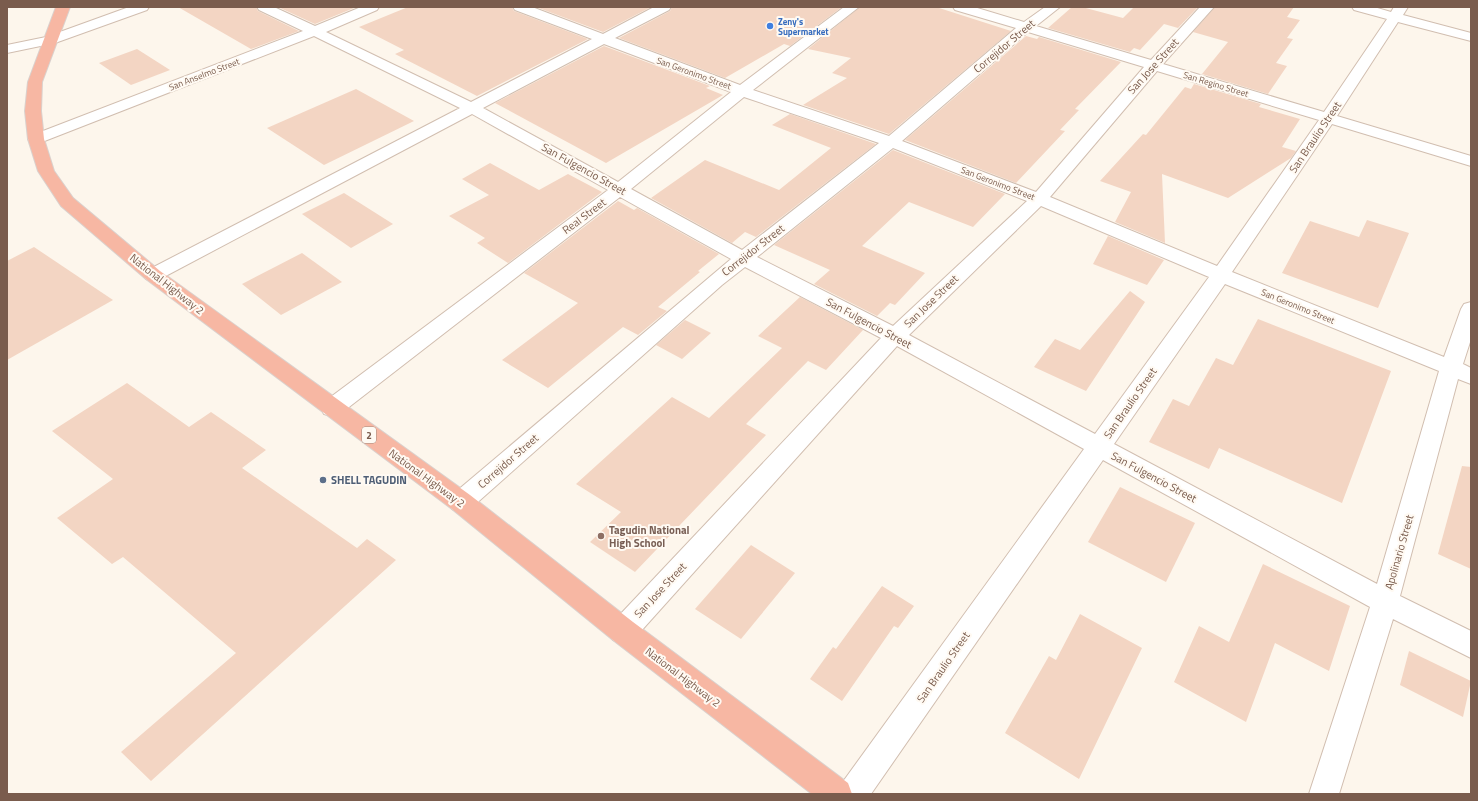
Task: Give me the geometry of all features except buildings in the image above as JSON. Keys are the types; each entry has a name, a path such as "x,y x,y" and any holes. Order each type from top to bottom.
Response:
{"highway":[{"name":"National Highway 2","path":"63,7 35,82 33,111 36,139 46,171 67,202 153,275 461,502 622,631 837,794"}],"street":[{"path":"7,49 50,40 142,7"},
{"name":"San Fulgencio Street","path":"264,7 472,108 743,258 895,336 1385,602 1471,645"},
{"name":"San Anselmo Street","path":"36,139 313,32 372,7"},
{"name":"San Geronimo Street","path":"520,7 742,91 891,142 1038,199 1220,275 1461,372"},
{"path":"153,275 664,7"},
{"name":"Real Street","path":"332,408 620,189 742,91 852,7"},
{"name":"San Regino Street","path":"960,7 1471,161"},
{"name":"Correjidor Street","path":"461,502 709,286 891,142 1026,27 1053,7"},
{"name":"San Jose Street","path":"622,631 895,336 1038,199 1153,66 1207,7"},
{"path":"1359,7 1398,12 1471,37"},
{"name":"San Braulio Street","path":"853,794 1220,275 1328,118 1398,12"},
{"name":"Apolinario Street","path":"1324,794 1385,602 1461,372 1471,309"}],"place":[{"name":"Zeny's Supermarket","path":"770,26"},
{"name":"SHELL TAGUDIN","path":"323,480"},
{"name":"Tagudin National High School","path":"601,536"}]}
